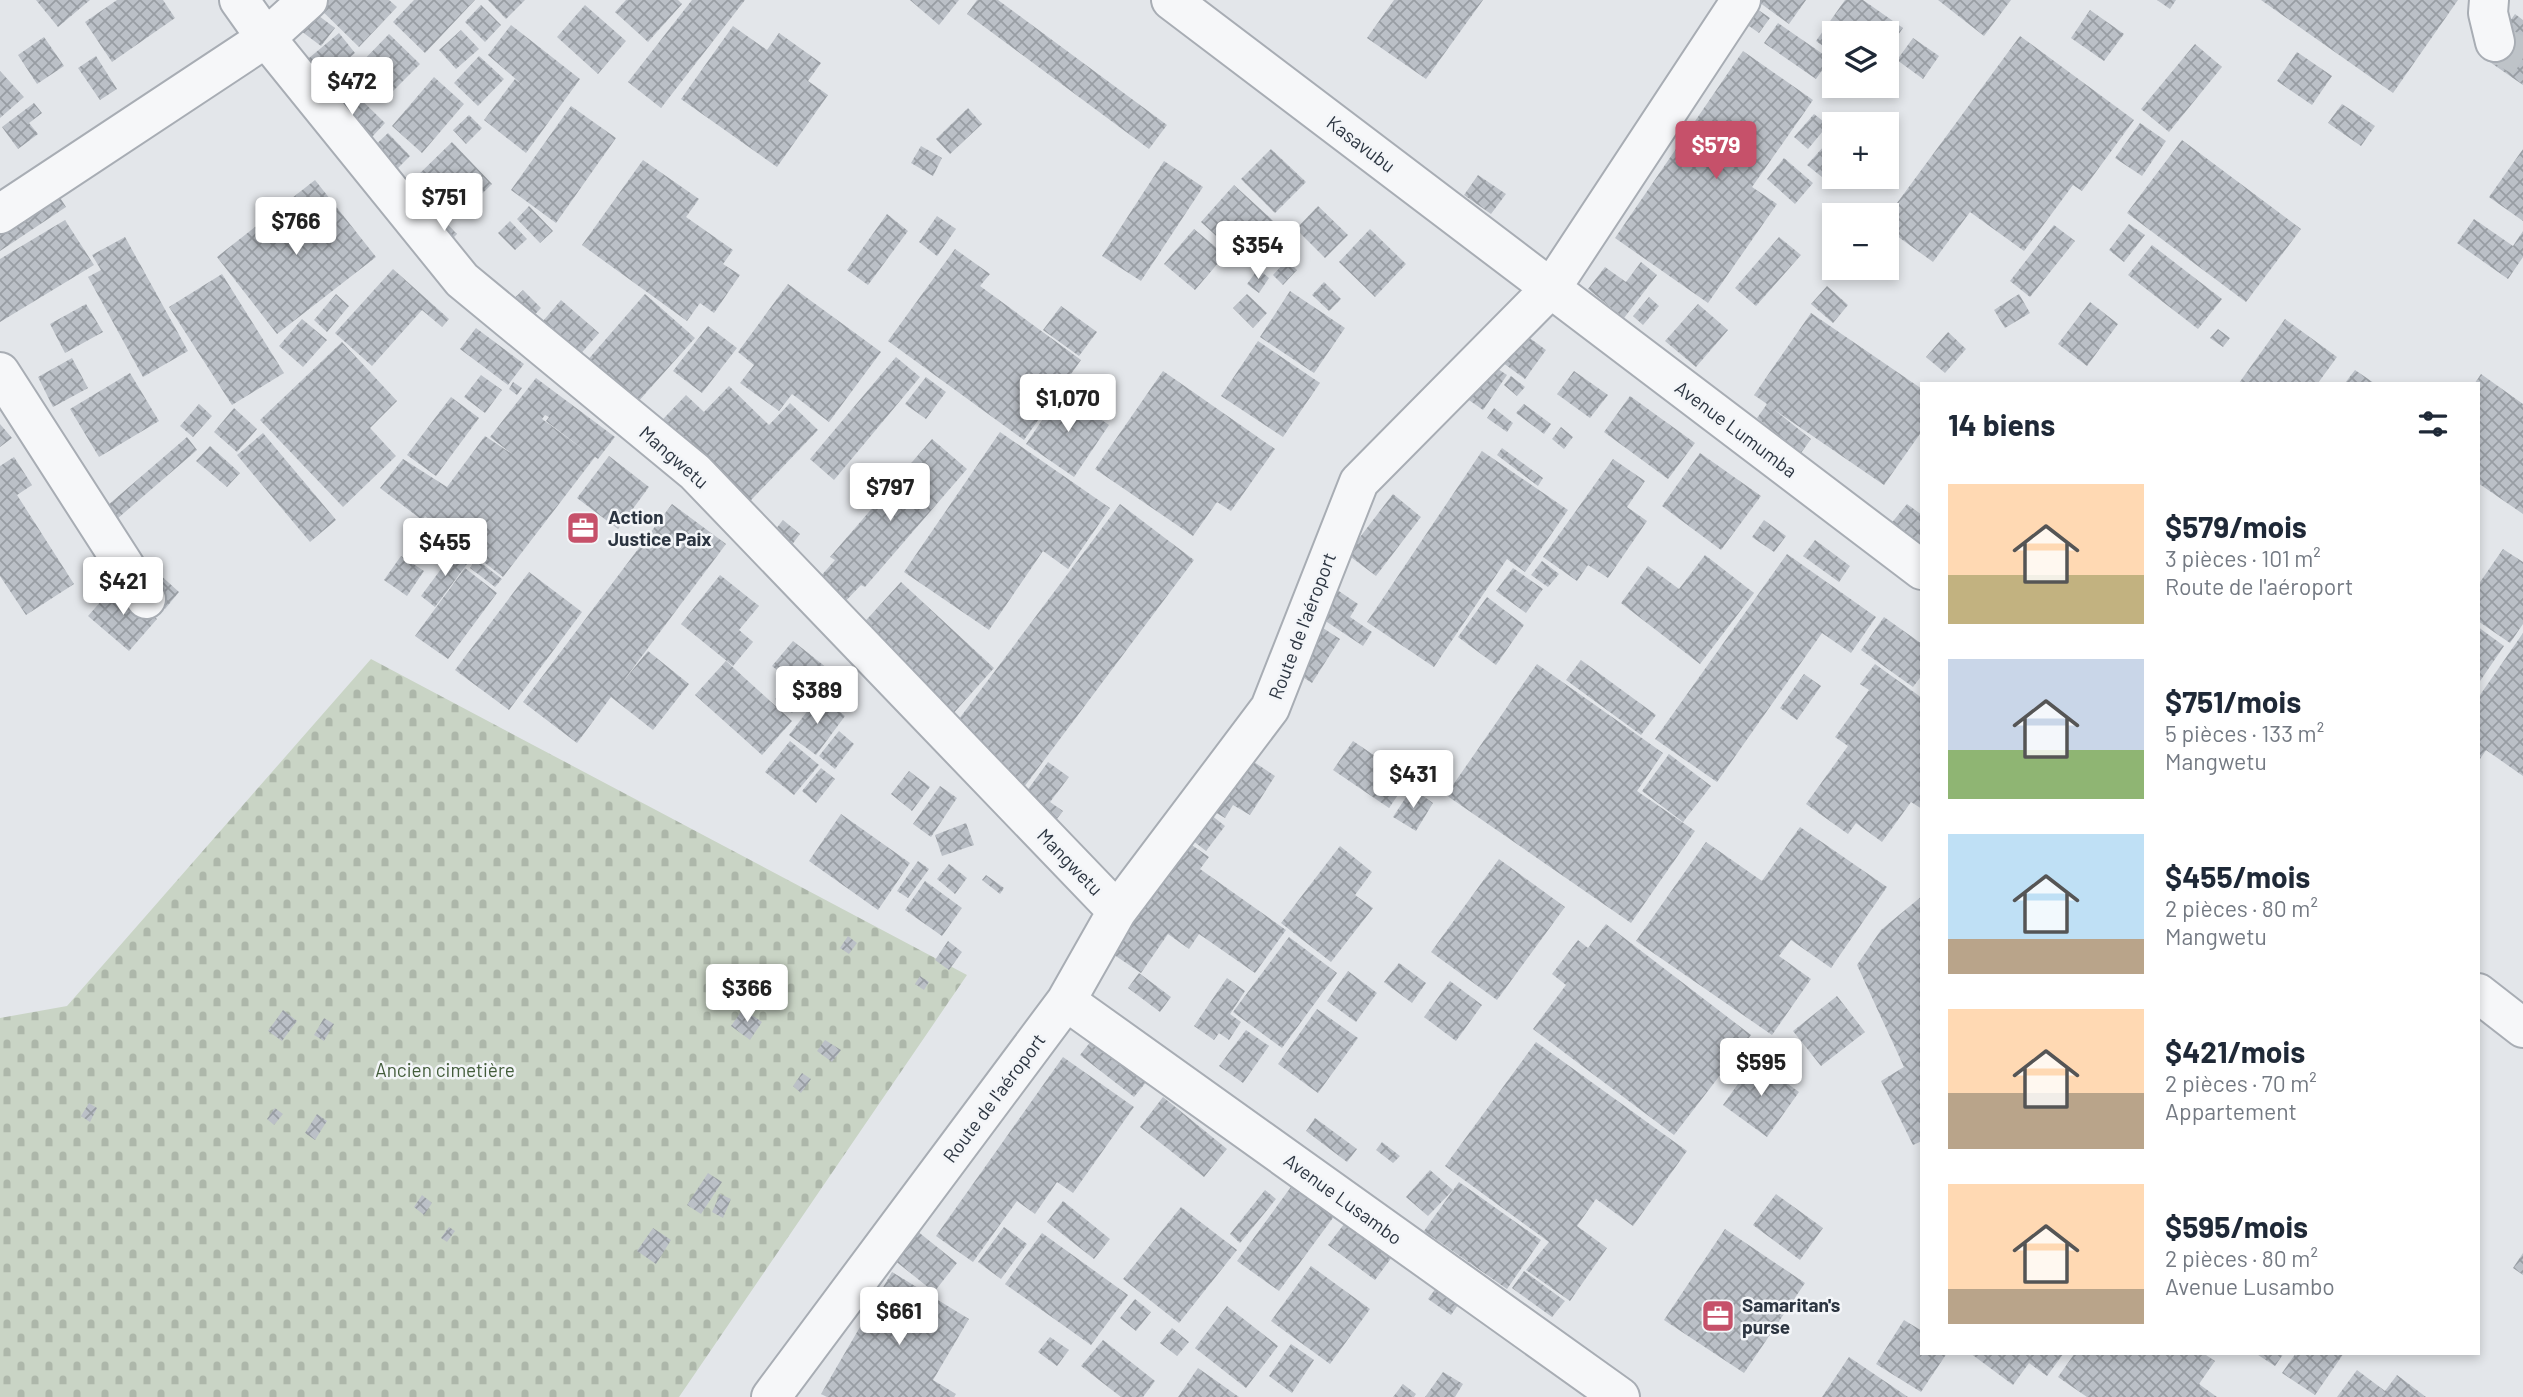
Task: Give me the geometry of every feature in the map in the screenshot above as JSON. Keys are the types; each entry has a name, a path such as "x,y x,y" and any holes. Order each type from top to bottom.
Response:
{"street":[{"name":"Mangwetu","path":"239,0 266,38 462,280 695,472 1117,911"},
{"path":"0,214 266,38 308,0"},
{"name":"Kasavubu","path":"1171,0 1552,287"},
{"name":"Route de l'aéroport","path":"771,1397 1066,1001 1117,911 1270,708 1359,482 1552,287 1741,0"},
{"path":"2489,0 2488,13 2495,42"},
{"name":"Avenue Lumumba","path":"1552,287 1920,568"},
{"path":"0,372 146,599"},
{"path":"2480,995 2523,1028"},
{"name":"Avenue Lusambo","path":"1066,1001 1620,1397"}],"green space":[{"name":"Ancien cimetière","path":"371,659 967,975 679,1397 0,1397 0,1018 67,1006"}],"building":[{"path":"36,0 90,0 58,27"},
{"path":"117,0 163,0 175,18 112,62 85,22"},
{"path":"311,0 389,0 397,7 359,47"},
{"path":"414,0 475,0 425,53 393,22"},
{"path":"488,0 525,0 506,19"},
{"path":"626,0 678,0 682,4 648,42 615,12"},
{"path":"692,0 745,0 661,108 628,82"},
{"path":"910,0 959,0 939,25"},
{"path":"977,0 998,0 1167,125 1149,149 967,14"},
{"path":"1394,0 1483,0 1426,79 1367,38"},
{"path":"1744,0 1770,18 1759,33 1732,14"},
{"path":"1756,0 1806,0 1789,24"},
{"path":"1845,0 1863,0 1893,21 1830,21"},
{"path":"1938,0 2011,0 1984,36"},
{"path":"2157,0 2176,0 2170,9"},
{"path":"2261,0 2458,0 2393,93"},
{"path":"481,5 501,25 485,42 465,22"},
{"path":"585,5 626,41 598,74 557,37"},
{"path":"2090,10 2124,34 2104,61 2071,38"},
{"path":"315,13 335,28 321,46 301,31"},
{"path":"2515,14 2523,20 2523,85 2484,58"},
{"path":"1778,23 1822,53 1822,70 1816,79 1764,43"},
{"path":"511,25 580,79 526,153 484,120 515,79 525,87 488,55"},
{"path":"733,26 767,50 779,33 821,63 808,81 828,95 777,167 681,99"},
{"path":"461,30 479,49 456,69 439,50"},
{"path":"339,33 355,53 319,83 303,63"},
{"path":"1822,33 1822,45 1816,41"},
{"path":"389,34 420,64 386,98 356,68"},
{"path":"2020,36 2134,120 2082,191 2073,185 2024,251 1970,212 1933,262 1899,237 1897,203"},
{"path":"44,37 64,66 37,84 18,55"},
{"path":"1913,38 1939,56 1923,79 1899,61 1899,57"},
{"path":"2195,44 2222,67 2169,132 2141,109"},
{"path":"1743,51 1813,100 1752,187 1777,204 1708,303 1615,238"},
{"path":"2297,52 2332,76 2312,105 2277,81"},
{"path":"96,56 117,89 100,100 78,68"},
{"path":"479,56 504,79 478,106 454,83"},
{"path":"0,71 24,97 0,118"},
{"path":"434,77 464,104 422,153 392,126"},
{"path":"344,83 385,123 359,151 318,110"},
{"path":"34,103 42,113 29,123 38,134 18,149 2,127"},
{"path":"2342,104 2375,126 2361,146 2328,123"},
{"path":"571,106 616,138 556,223 511,190"},
{"path":"968,108 982,124 950,154 936,139"},
{"path":"1814,114 1822,120 1822,132 1808,149 1794,137"},
{"path":"469,115 482,128 466,144 453,130"},
{"path":"2140,123 2166,141 2142,176 2115,158"},
{"path":"388,133 410,156 386,180 363,157"},
{"path":"2182,140 2301,229 2246,302 2127,213"},
{"path":"452,142 492,184 456,219 416,177"},
{"path":"921,146 942,158 933,176 911,163"},
{"path":"1822,148 1822,177 1807,165"},
{"path":"1271,149 1306,182 1275,213 1241,179"},
{"path":"2523,149 2523,221 2489,197"},
{"path":"1784,158 1813,183 1795,204 1767,179"},
{"path":"643,160 699,199 686,217 733,250 723,264 740,275 714,313 700,303 687,321 582,245"},
{"path":"1164,161 1203,187 1141,281 1102,256"},
{"path":"1478,175 1506,194 1491,214 1464,195"},
{"path":"406,177 441,213 423,231 388,195"},
{"path":"315,180 376,257 277,334 217,257"},
{"path":"52,185 66,207 0,251 0,220"},
{"path":"1234,185 1282,229 1248,265 1201,222"},
{"path":"529,206 553,231 540,243 517,219"},
{"path":"1318,206 1348,235 1325,258 1296,229"},
{"path":"887,214 908,231 868,285 847,270"},
{"path":"937,216 956,229 937,256 919,242"},
{"path":"2474,219 2513,246 2523,231 2523,257 2508,279 2457,243"},
{"path":"65,220 94,265 0,322 0,259"},
{"path":"444,221 457,234 445,246 431,233"},
{"path":"510,221 527,239 515,250 498,233"},
{"path":"2129,224 2145,235 2124,262 2109,250"},
{"path":"2054,225 2075,241 2030,297 2010,281"},
{"path":"1194,229 1225,255 1195,290 1164,264"},
{"path":"1370,229 1406,264 1375,297 1339,262"},
{"path":"125,237 188,351 143,377 88,277 101,270 92,255"},
{"path":"1779,237 1801,255 1756,306 1735,288"},
{"path":"2152,245 2222,299 2198,329 2128,275"},
{"path":"955,249 990,274 980,286 1081,360 1024,440 888,341"},
{"path":"1287,260 1297,270 1283,285 1273,275"},
{"path":"1641,262 1657,275 1624,318 1588,289 1605,267 1626,282"},
{"path":"393,269 449,319 442,327 422,310 372,366 335,333"},
{"path":"1258,269 1269,278 1259,293 1247,284"},
{"path":"222,274 284,373 232,405 169,307"},
{"path":"1324,282 1341,299 1329,311 1312,295"},
{"path":"788,284 881,352 829,422 792,394 779,411 740,383 754,365 738,352"},
{"path":"1827,286 1848,305 1833,323 1811,304"},
{"path":"523,290 541,308 527,323 509,303"},
{"path":"1290,291 1345,328 1314,373 1260,337"},
{"path":"336,294 349,306 327,332 314,320"},
{"path":"645,294 695,338 628,413 579,370"},
{"path":"1247,294 1267,313 1253,328 1233,308"},
{"path":"2019,294 2030,313 2005,328 1994,310"},
{"path":"1649,297 1659,306 1643,325 1633,316"},
{"path":"561,300 599,333 570,366 532,334"},
{"path":"2090,302 2118,324 2087,366 2058,344"},
{"path":"86,304 103,332 65,353 50,324"},
{"path":"1698,304 1728,330 1696,367 1665,341"},
{"path":"1061,306 1097,332 1079,356 1043,330"},
{"path":"1811,313 1920,388 1920,434 1884,485 1772,408 1811,439 1801,453 1757,418 1767,404 1754,395"},
{"path":"1501,317 1546,350 1525,379 1480,346"},
{"path":"302,319 327,340 303,367 279,346"},
{"path":"2285,319 2337,357 2319,382 2240,382"},
{"path":"708,326 737,348 702,393 673,371"},
{"path":"476,328 524,364 508,385 460,349"},
{"path":"2218,329 2230,338 2223,347 2210,338"},
{"path":"1948,332 1966,349 1945,373 1926,357"},
{"path":"1258,341 1320,383 1283,437 1221,396"},
{"path":"342,342 397,401 370,428 396,456 343,507 260,420"},
{"path":"896,357 920,377 834,480 810,459"},
{"path":"72,358 88,388 53,407 38,377"},
{"path":"1483,359 1507,375 1483,410 1459,393"},
{"path":"2355,370 2373,382 2346,382"},
{"path":"1163,371 1275,449 1231,511 1217,502 1193,536 1095,469"},
{"path":"1574,371 1608,395 1590,418 1557,394"},
{"path":"130,373 159,421 99,457 70,409"},
{"path":"2481,374 2523,404 2523,514 2480,484 2480,382 2476,382"},
{"path":"481,375 502,390 485,413 464,397"},
{"path":"1511,376 1525,387 1517,396 1504,385"},
{"path":"926,377 946,392 926,419 905,404"},
{"path":"536,378 615,437 598,459 595,457 503,577 425,516 422,520 380,488 403,459 447,487 485,436 515,456 490,437","holes":["545,415 549,417 546,421 592,456 542,419"]},
{"path":"513,382 522,388 517,395 509,389"},
{"path":"729,386 769,425 790,403 818,430 734,518 648,435 686,395 704,412"},
{"path":"1061,392 1109,425 1074,477 1026,444"},
{"path":"1630,396 1695,443 1668,479 1604,432"},
{"path":"451,397 479,418 436,476 407,455"},
{"path":"199,404 212,416 193,437 180,426"},
{"path":"1524,404 1551,424 1544,434 1516,413"},
{"path":"234,408 257,429 237,452 214,432"},
{"path":"1494,408 1513,423 1507,432 1487,418"},
{"path":"0,424 12,438 0,447"},
{"path":"1561,427 1573,437 1564,449 1552,439"},
{"path":"1000,432 1110,508 1068,569 1043,551 989,630 904,572"},
{"path":"263,433 336,520 310,542 237,455"},
{"path":"187,437 197,450 110,525 100,512"},
{"path":"932,439 967,469 865,587 861,585 838,609 812,586 835,560 830,557"},
{"path":"210,446 240,473 227,487 196,461"},
{"path":"1502,448 1543,478 1538,486 1497,455"},
{"path":"1482,451 1568,510 1525,572 1507,559 1434,667 1367,622"},
{"path":"1700,453 1761,496 1721,550 1662,506"},
{"path":"609,456 649,487 618,529 577,498"},
{"path":"14,457 32,485 17,495 74,584 26,615 0,576 0,466"},
{"path":"1613,459 1645,481 1627,507 1647,521 1608,578 1588,565 1577,581 1543,557"},
{"path":"1393,494 1421,517 1376,576 1347,554"},
{"path":"672,504 726,544 621,684 648,651 689,684 653,730 611,697 577,743 523,702"},
{"path":"1120,504 1194,560 1015,799 941,743"},
{"path":"1907,504 1920,514 1920,548 1890,525"},
{"path":"783,520 800,534 785,554 767,540"},
{"path":"1764,520 1786,536 1774,552 1752,537"},
{"path":"1815,540 1850,566 1839,582 1803,556"},
{"path":"442,543 451,550 444,559 436,553"},
{"path":"456,549 470,560 435,607 421,596"},
{"path":"2503,549 2523,562 2523,624 2510,643 2480,622 2480,582"},
{"path":"1787,554 1876,617 1851,653 1822,633 1717,782 1655,739"},
{"path":"1705,555 1754,593 1700,664 1621,603 1648,566 1679,589"},
{"path":"401,556 424,571 407,596 384,580"},
{"path":"476,559 502,579 495,587 470,568"},
{"path":"1542,561 1559,574 1548,587 1531,575"},
{"path":"148,564 179,592 165,609 133,581"},
{"path":"465,568 497,593 448,659 415,636"},
{"path":"1513,568 1543,589 1526,613 1496,591"},
{"path":"529,572 582,612 509,710 455,670"},
{"path":"720,575 759,606 739,630 753,642 733,666 681,624"},
{"path":"901,582 994,668 942,726 848,640"},
{"path":"117,583 157,619 129,651 88,616"},
{"path":"1327,583 1358,604 1350,617 1372,632 1363,646 1309,610"},
{"path":"1487,597 1524,625 1496,665 1458,637"},
{"path":"1884,617 1920,643 1920,678 1913,687 1861,650"},
{"path":"1309,619 1340,639 1312,683 1281,663"},
{"path":"2480,628 2504,646 2480,681"},
{"path":"2523,633 2523,776 2486,750 2480,759 2480,695"},
{"path":"793,641 832,672 811,697 772,666"},
{"path":"1581,660 1656,715 1641,735 1566,680"},
{"path":"726,661 792,721 762,755 695,695"},
{"path":"1537,664 1663,753 1637,791 1695,831 1631,923 1446,795"},
{"path":"1875,664 1920,697 1920,808 1911,802 1882,842 1856,823 1848,834 1806,804 1848,746 1835,737 1869,690 1860,684"},
{"path":"1804,674 1821,686 1797,720 1780,708"},
{"path":"785,687 802,701 792,713 775,699"},
{"path":"819,696 845,716 816,755 789,735"},
{"path":"839,731 854,744 835,769 819,756"},
{"path":"790,741 819,765 794,795 765,772"},
{"path":"1353,741 1409,779 1389,808 1333,770"},
{"path":"1239,752 1275,776 1250,815 1233,805 1225,818 1205,806"},
{"path":"1669,754 1711,786 1683,822 1642,791"},
{"path":"1048,762 1069,777 1050,802 1063,811 1050,828 1018,803"},
{"path":"821,768 835,779 816,803 802,791"},
{"path":"909,771 930,787 912,811 891,794"},
{"path":"940,786 957,798 931,837 913,824"},
{"path":"1412,788 1433,803 1416,831 1393,817"},
{"path":"1197,804 1225,826 1206,851 1178,829"},
{"path":"841,814 910,863 878,910 809,861"},
{"path":"966,823 974,845 942,856 935,835"},
{"path":"1800,827 1887,887 1831,968 1791,940 1779,956 1811,979 1772,1035 1636,941 1706,842 1762,881"},
{"path":"1176,834 1209,857 1200,869 1286,930 1255,973 1199,934 1189,949 1168,934 1141,973 1098,944"},
{"path":"1340,846 1372,872 1355,895 1373,908 1331,962 1281,923"},
{"path":"1499,859 1565,907 1497,1000 1431,952"},
{"path":"918,861 929,869 908,898 897,891"},
{"path":"949,864 967,878 955,894 937,879"},
{"path":"986,875 1004,888 1000,894 982,880"},
{"path":"925,881 962,908 942,936 905,910"},
{"path":"1920,898 1920,1142 1913,1145 1881,1081 1904,1067 1857,965 1881,930"},
{"path":"1606,924 1751,1035 1674,1135 1533,1029 1566,985 1552,974 1578,940 1588,948"},
{"path":"848,936 857,943 849,954 840,948"},
{"path":"1289,937 1337,973 1282,1048 1233,1012"},
{"path":"948,941 962,952 949,970 935,960"},
{"path":"1399,963 1426,983 1412,1003 1384,982"},
{"path":"1348,971 1377,993 1356,1022 1327,1001"},
{"path":"1139,973 1171,997 1160,1012 1128,988"},
{"path":"920,976 929,982 924,990 915,984"},
{"path":"1227,978 1245,991 1230,1014 1241,1022 1229,1040 1219,1033 1214,1040 1194,1026"},
{"path":"1450,981 1482,1005 1456,1041 1424,1017"},
{"path":"1837,996 1865,1032 1821,1066 1793,1031"},
{"path":"743,1009 762,1022 750,1040 731,1026"},
{"path":"1317,1009 1358,1038 1318,1093 1278,1064"},
{"path":"283,1010 297,1021 282,1041 268,1031"},
{"path":"324,1018 334,1024 324,1041 314,1035"},
{"path":"1246,1030 1269,1046 1243,1083 1219,1066"},
{"path":"1099,1031 1152,1075 1134,1097 1080,1055"},
{"path":"825,1040 841,1050 832,1062 817,1051"},
{"path":"1536,1042 1687,1151 1633,1226 1596,1199 1577,1226 1607,1248 1570,1301 1526,1270 1549,1242 1445,1166"},
{"path":"1063,1057 1134,1107 1073,1193 1057,1182 1035,1214 1017,1201 973,1262 936,1236"},
{"path":"1755,1060 1799,1092 1767,1137 1723,1105"},
{"path":"802,1073 811,1079 801,1093 793,1086"},
{"path":"1163,1097 1227,1149 1204,1177 1140,1127"},
{"path":"89,1103 97,1108 90,1122 81,1116"},
{"path":"275,1108 283,1114 274,1125 267,1119"},
{"path":"317,1114 327,1121 315,1140 305,1133"},
{"path":"1315,1118 1357,1149 1347,1162 1306,1131"},
{"path":"1382,1142 1400,1156 1393,1163 1376,1150"},
{"path":"1430,1170 1453,1190 1428,1216 1406,1197"},
{"path":"708,1173 722,1182 701,1214 687,1205"},
{"path":"1296,1180 1338,1211 1279,1291 1237,1261"},
{"path":"1459,1182 1541,1240 1507,1289 1424,1231"},
{"path":"1265,1190 1276,1199 1240,1243 1230,1234"},
{"path":"720,1194 731,1199 723,1218 712,1212"},
{"path":"1776,1194 1823,1228 1800,1260 1753,1225"},
{"path":"422,1195 432,1203 424,1215 414,1207"},
{"path":"1063,1201 1110,1239 1094,1259 1047,1222"},
{"path":"1181,1207 1237,1250 1179,1323 1123,1279"},
{"path":"1351,1215 1398,1249 1375,1280 1328,1245"},
{"path":"901,1218 957,1263 934,1292 878,1247"},
{"path":"449,1227 455,1231 447,1242 441,1238"},
{"path":"1004,1227 1027,1244 1001,1279 978,1262"},
{"path":"653,1228 671,1240 656,1264 637,1251"},
{"path":"1725,1229 1805,1283 1744,1373 1664,1320"},
{"path":"1042,1233 1128,1295 1091,1345 1005,1284"},
{"path":"2523,1253 2523,1275 2513,1268"},
{"path":"1311,1266 1370,1309 1330,1364 1271,1321"},
{"path":"1524,1271 1565,1301 1552,1317 1512,1288"},
{"path":"892,1272 969,1319 933,1380 956,1394 954,1397 827,1397 821,1394"},
{"path":"1441,1281 1463,1298 1451,1315 1428,1299"},
{"path":"1135,1299 1151,1312 1136,1331 1120,1318"},
{"path":"1227,1306 1278,1346 1246,1388 1195,1348"},
{"path":"1904,1320 1920,1330 1920,1355 1946,1355 1921,1392 1876,1364"},
{"path":"1172,1328 1189,1342 1177,1356 1160,1343"},
{"path":"1050,1337 1069,1350 1057,1366 1038,1352"},
{"path":"1103,1340 1155,1381 1143,1397 1121,1397 1081,1366"},
{"path":"1291,1344 1314,1360 1292,1393 1269,1376"},
{"path":"1973,1355 2063,1355 2047,1376 2029,1363 2013,1385"},
{"path":"2074,1355 2206,1355 2215,1361 2199,1384 2217,1397 2087,1397 2058,1377"},
{"path":"2258,1355 2283,1355 2275,1366"},
{"path":"2295,1355 2343,1355 2315,1395 2282,1373"},
{"path":"1849,1357 1908,1397 1822,1397"},
{"path":"1198,1368 1239,1397 1178,1397"},
{"path":"2357,1370 2385,1391 2397,1375 2426,1397 2337,1397"},
{"path":"1443,1372 1463,1384 1455,1397 1425,1397"},
{"path":"1403,1384 1416,1394 1414,1397 1393,1397"}],"tunnel":[{"path":"2495,42 2523,58"}],"place":[{"name":"Action Justice Paix","path":"583,528"},
{"name":"Samaritan's purse","path":"1718,1316"}]}
